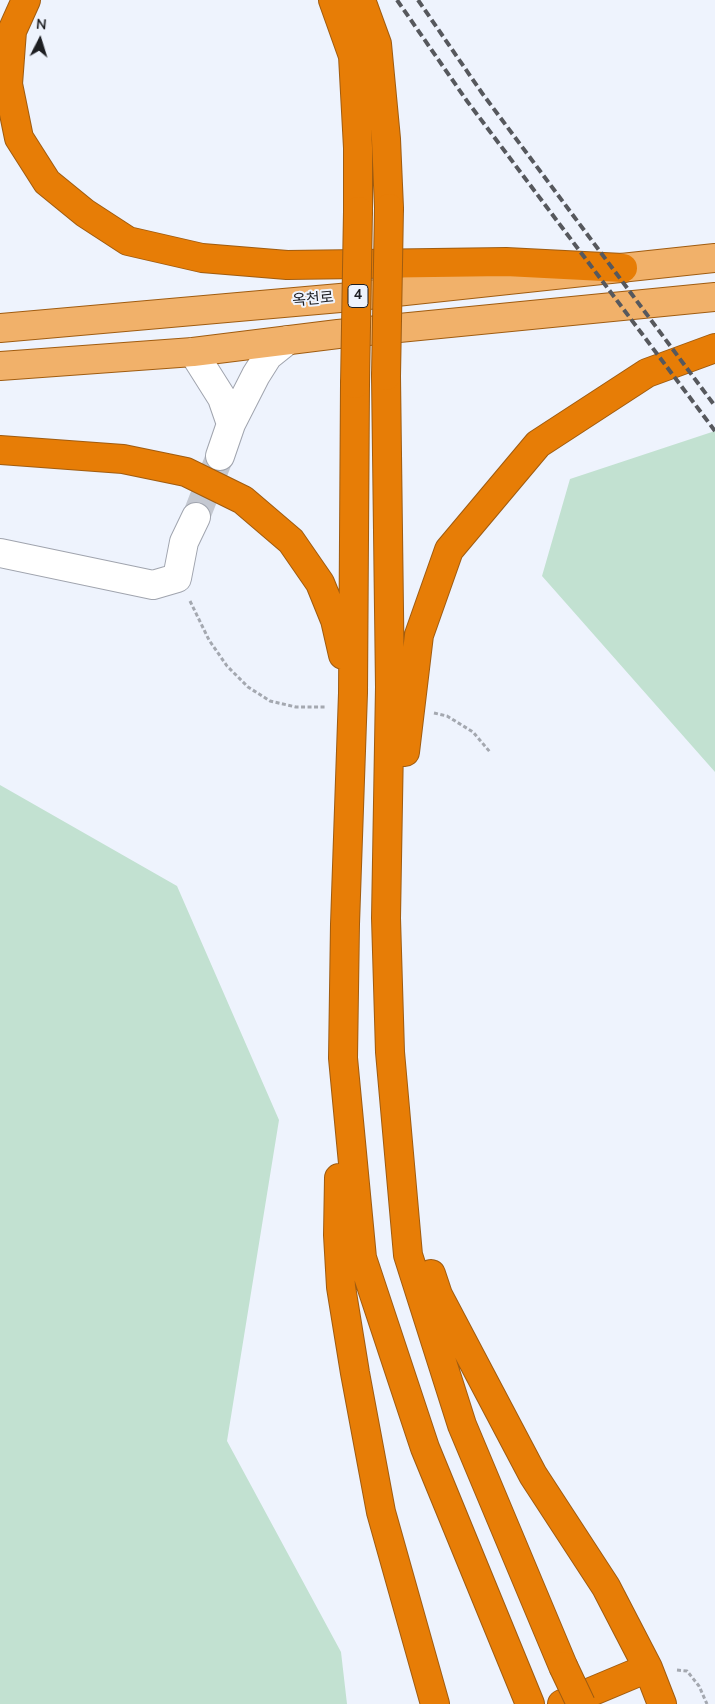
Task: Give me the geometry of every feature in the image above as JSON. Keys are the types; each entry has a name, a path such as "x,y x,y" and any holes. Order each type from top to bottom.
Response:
{"highway":[{"path":"26,0 12,31 8,84 19,138 47,182 85,213 128,241 202,258 287,265 506,262 623,268"},
{"path":"333,0 352,56 358,148 355,384 342,700 346,915 343,1058 362,1258 425,1448 527,1697"},
{"path":"361,0 377,44 386,139 389,208 386,376 390,687 386,918 390,1052 408,1255 462,1425 563,1666 581,1704"},
{"path":"386,918 419,635 449,550 538,444 647,373 715,348"},
{"path":"0,450 124,459 186,472 243,500 291,541 320,583 335,620 342,700"},
{"path":"349,1125 339,1163 338,1235 341,1287 381,1512 435,1704"},
{"path":"402,1186 438,1295 533,1475 606,1588 648,1668 662,1704"},
{"path":"562,1704 648,1668"}],"main road":[{"name":"옥천로","path":"0,328 350,297 715,258"},
{"path":"0,366 193,352 288,340 715,297"}],"street":[{"path":"220,456 231,424 256,375 268,356 288,340"},
{"path":"193,352 222,398 231,424"},
{"path":"0,553 153,585 177,578 184,542 196,517"}],"path":[{"path":"177,578 196,611 209,640 227,666 248,686 270,701 296,707 342,700"},
{"path":"432,713 447,716 473,732 490,752"},
{"path":"648,1668 686,1670 700,1686 707,1704"}],"green space":[{"path":"715,431 715,772 542,576 570,479"},
{"path":"0,785 177,886 279,1120 227,1441 341,1652 347,1704 0,1704"}],"tunnel":[{"path":"196,517 218,461"}],"railway":[{"path":"397,0 467,101 715,431"},
{"path":"418,0 482,93 715,406"}]}
